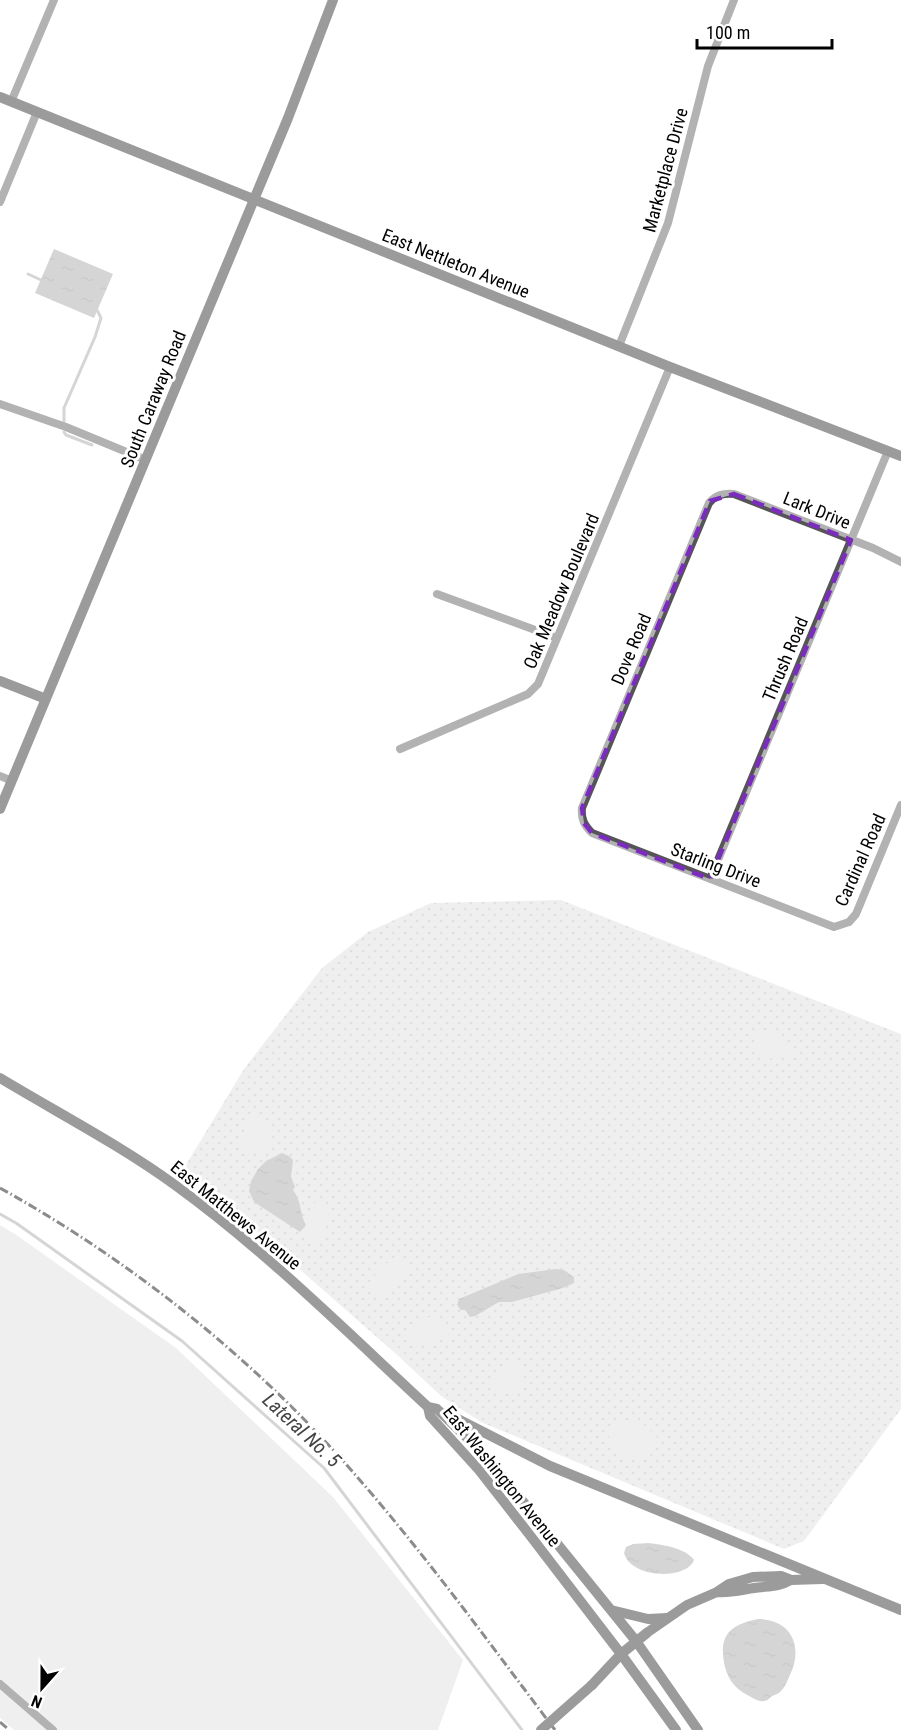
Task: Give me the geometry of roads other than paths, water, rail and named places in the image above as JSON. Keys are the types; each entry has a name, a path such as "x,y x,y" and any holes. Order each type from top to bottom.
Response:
{"street":[{"path":"11,102 54,0"},
{"name":"South Caraway Road","path":"0,809 288,118 333,0"},
{"name":"Marketplace Drive","path":"619,346 668,222 708,66 734,0"},
{"name":"East Nettleton Avenue","path":"0,97 670,367 901,456"},
{"path":"0,202 37,112"},
{"name":"Oak Meadow Boulevard","path":"400,749 528,694 538,684 670,367"},
{"path":"0,404 66,427 146,460"},
{"name":"Thrush Road","path":"710,879 888,451"},
{"name":"Lark Drive","path":"720,494 734,494 901,562"},
{"name":"Dove Road","path":"583,821 582,808 708,503 720,494"},
{"path":"437,594 557,638"},
{"path":"0,681 46,699"},
{"path":"0,776 12,781"},
{"name":"Cardinal Road","path":"843,925 856,914 901,805"},
{"name":"Starling Drive","path":"583,821 592,833 828,926 843,925"},
{"name":"East Matthews Avenue","path":"0,1078 127,1153 174,1184 222,1221 433,1408"},
{"path":"433,1408 549,1466 901,1610"},
{"name":"East Washington Avenue","path":"676,1730 621,1654 478,1470 430,1416 433,1408 486,1456 636,1641 698,1730"},
{"path":"541,1730 592,1685 636,1641 687,1605 729,1584 753,1577 780,1576 791,1580 828,1579"},
{"path":"610,1609 627,1615 667,1618"},
{"path":"0,1684 53,1730"}],"water":[{"path":"54,249 113,274 94,318 35,293"},
{"path":"282,1153 293,1160 291,1177 295,1187 293,1190 298,1198 306,1225 300,1232 254,1202 249,1191 251,1181 258,1169 266,1161"},
{"path":"564,1270 574,1277 574,1283 512,1302 499,1302 470,1317 457,1305 459,1299 518,1274"},
{"path":"649,1543 680,1550 694,1560 689,1567 681,1571 659,1574 647,1572 629,1562 624,1553 626,1547 633,1544"},
{"path":"758,1619 780,1624 792,1637 795,1646 793,1666 782,1690 762,1701 746,1694 734,1685 723,1657 724,1640 728,1634 739,1625"}],"waterway":[{"path":"28,274 41,280"},
{"path":"64,423 64,408 101,318 97,310"},
{"path":"64,432 66,435 92,445"},
{"name":"Lateral No. 5","path":"0,1214 182,1341 324,1468 522,1730"}],"railway":[{"path":"0,1188 91,1244 178,1306 260,1376 298,1413 393,1519 555,1730"},
{"path":"0,1722 9,1730"}]}
